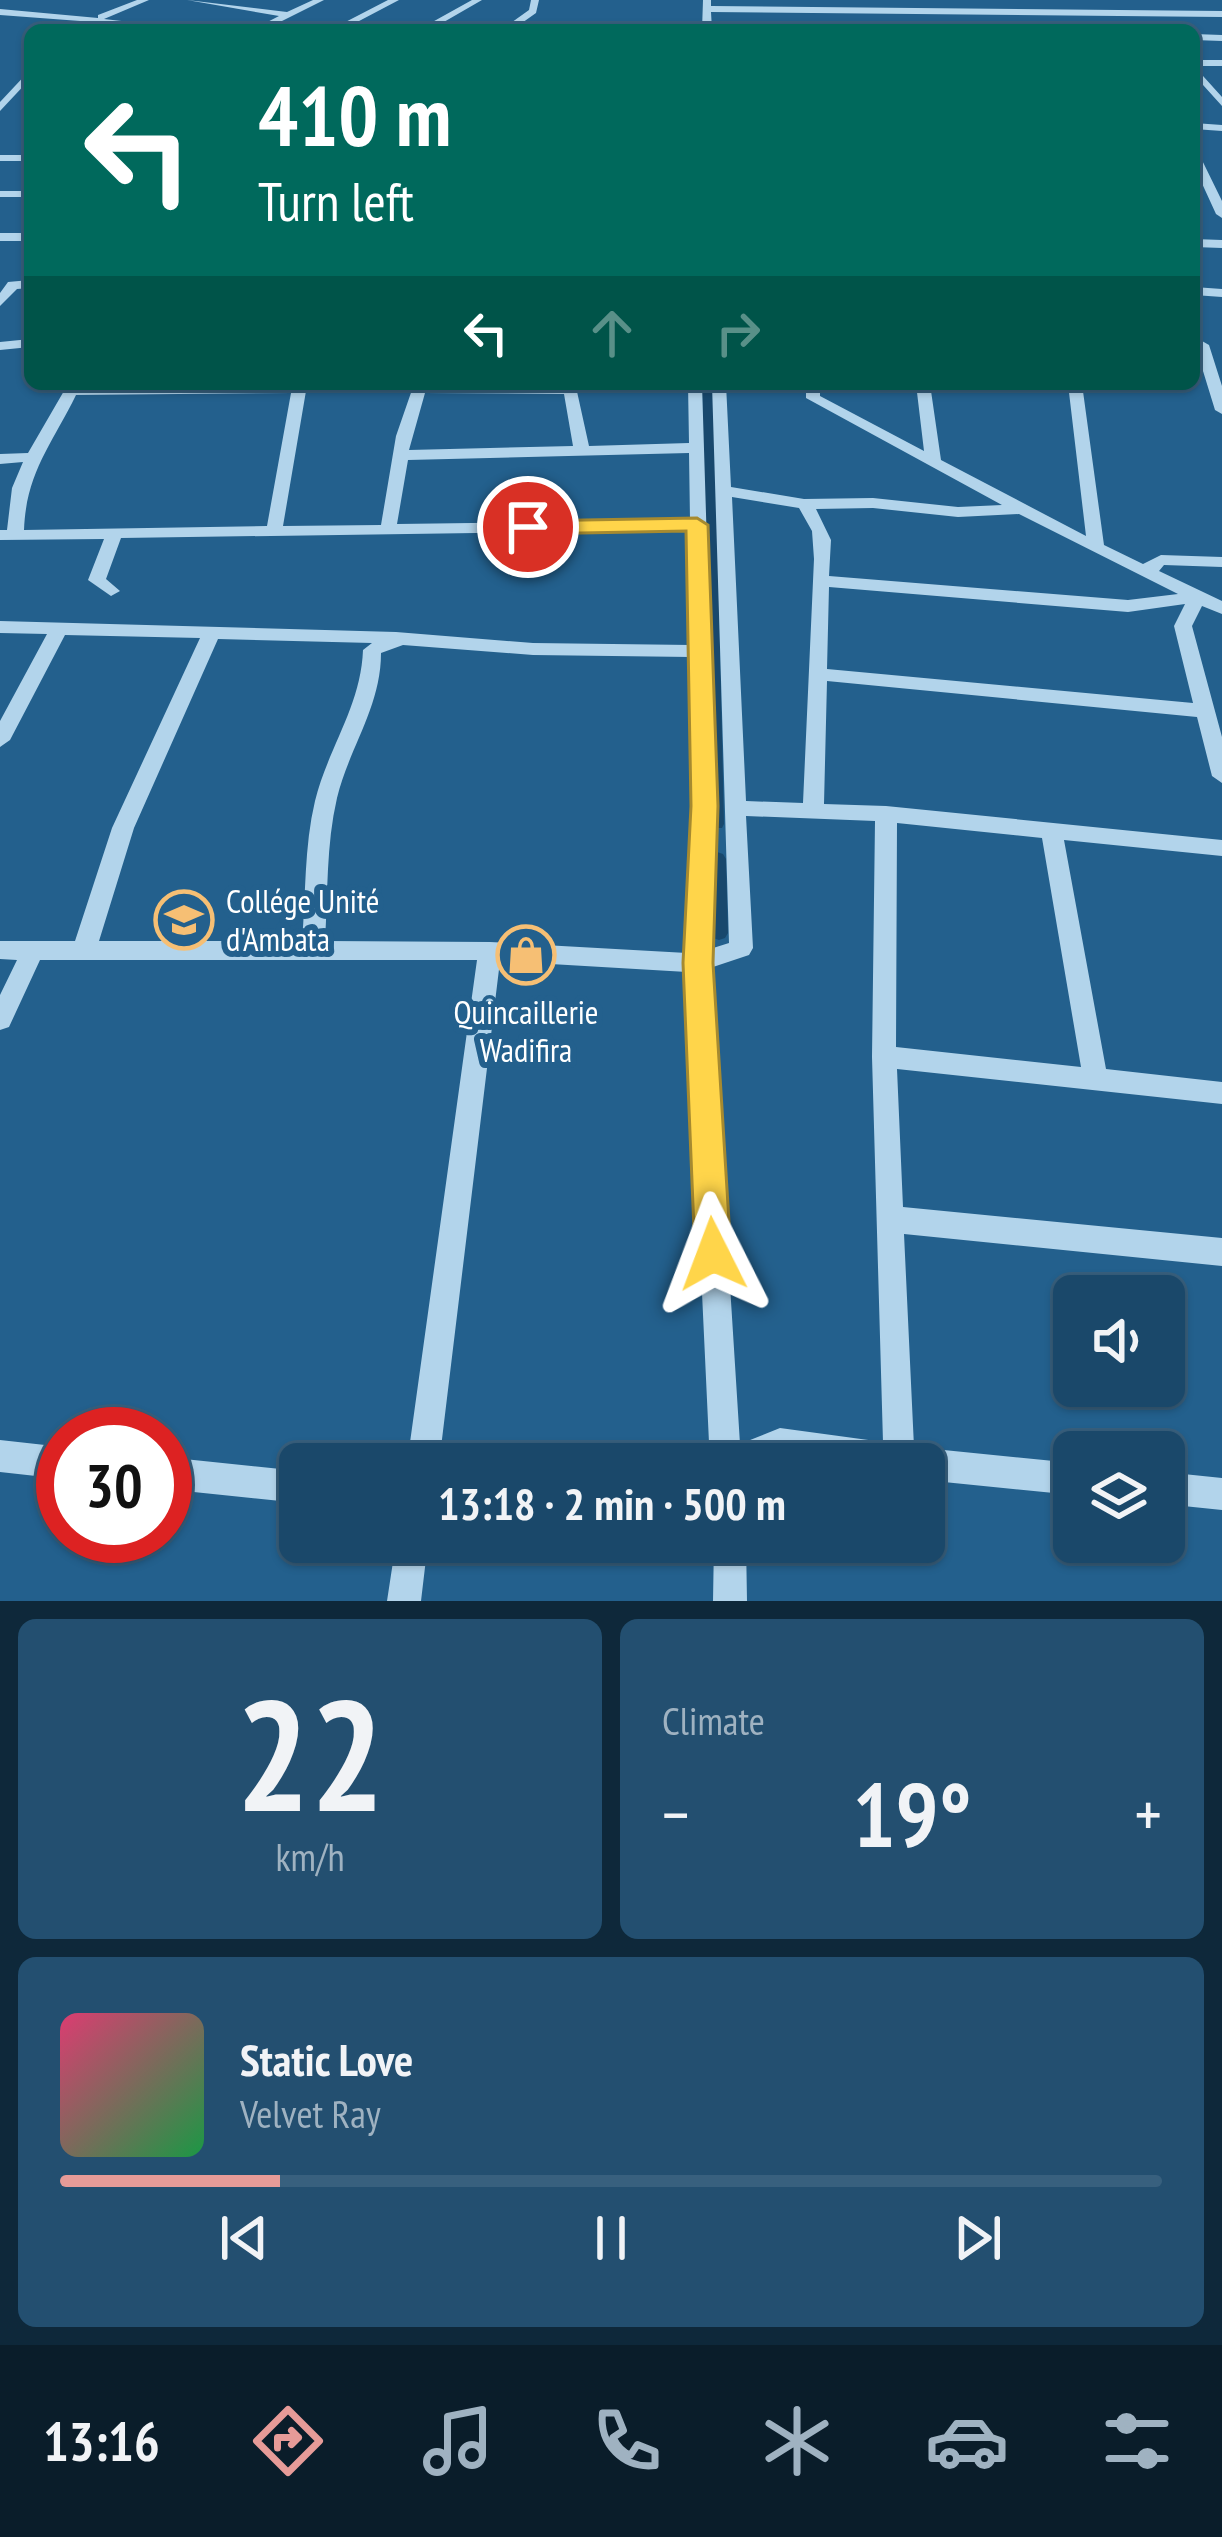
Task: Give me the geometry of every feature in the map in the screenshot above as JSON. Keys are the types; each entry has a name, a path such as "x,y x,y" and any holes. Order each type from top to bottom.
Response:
{"street":[{"path":"87,24 145,0"},
{"path":"190,0 287,15"},
{"path":"269,24 320,0"},
{"path":"434,24 478,0"},
{"path":"515,24 533,11 535,0"},
{"path":"984,0 990,11"},
{"path":"1136,0 1156,24"},
{"path":"368,3 390,3"},
{"path":"347,24 390,3"},
{"path":"707,4 1222,14"},
{"path":"0,11 126,24"},
{"path":"968,11 973,24"},
{"path":"1059,13 1064,24"},
{"path":"1217,92 1222,103"},
{"path":"0,108 6,93"},
{"path":"1200,165 1222,214"},
{"path":"0,302 13,285 24,284"},
{"path":"1200,350 1222,410"},
{"path":"72,390 31,458 15,496 8,534 697,525"},
{"path":"274,532 301,390"},
{"path":"388,530 401,455 420,390"},
{"path":"571,390 582,452"},
{"path":"695,390 704,806 698,963 728,1443"},
{"path":"0,950 490,951 698,963 741,948 719,390"},
{"path":"813,390 813,398 1096,548 1222,608"},
{"path":"923,390 933,461"},
{"path":"1076,390 1096,548"},
{"path":"401,455 694,448"},
{"path":"0,458 31,458"},
{"path":"724,491 804,503 874,503 958,512 1026,509"},
{"path":"804,503 823,530 813,810"},
{"path":"112,591 97,580 114,534"},
{"path":"1150,574 1152,564 1161,560 1222,562"},
{"path":"820,581 1128,606 1198,597"},
{"path":"1198,597 1183,626 1222,776"},
{"path":"0,627 404,638 532,650 700,651"},
{"path":"1,736 58,631"},
{"path":"84,950 123,828 211,634"},
{"path":"313,950 326,799 365,712 374,676 372,650 404,638"},
{"path":"816,674 1205,711"},
{"path":"734,808 886,814 1222,848"},
{"path":"886,814 884,1057 889,1219 913,1443"},
{"path":"1052,831 1096,1082"},
{"path":"0,1020 33,950"},
{"path":"426,1443 490,951"},
{"path":"884,1057 1222,1093"},
{"path":"889,1219 1222,1252"},
{"path":"0,1456 36,1459"},
{"path":"945,1466 1053,1477"},
{"path":"192,1476 279,1484"},
{"path":"1185,1490 1222,1494"},
{"path":"404,1601 409,1563"},
{"path":"730,1563 730,1601"}],"waterway":[{"path":"708,390 716,824"},
{"path":"717,859 719,933"}],"place":[{"name":"Collége Unité d'Ambata","path":"184,920"},
{"name":"Quincaillerie Wadifira","path":"526,955"}],"route":[{"path":"528,527 697,525 704,806 698,963 713,1254"}]}
